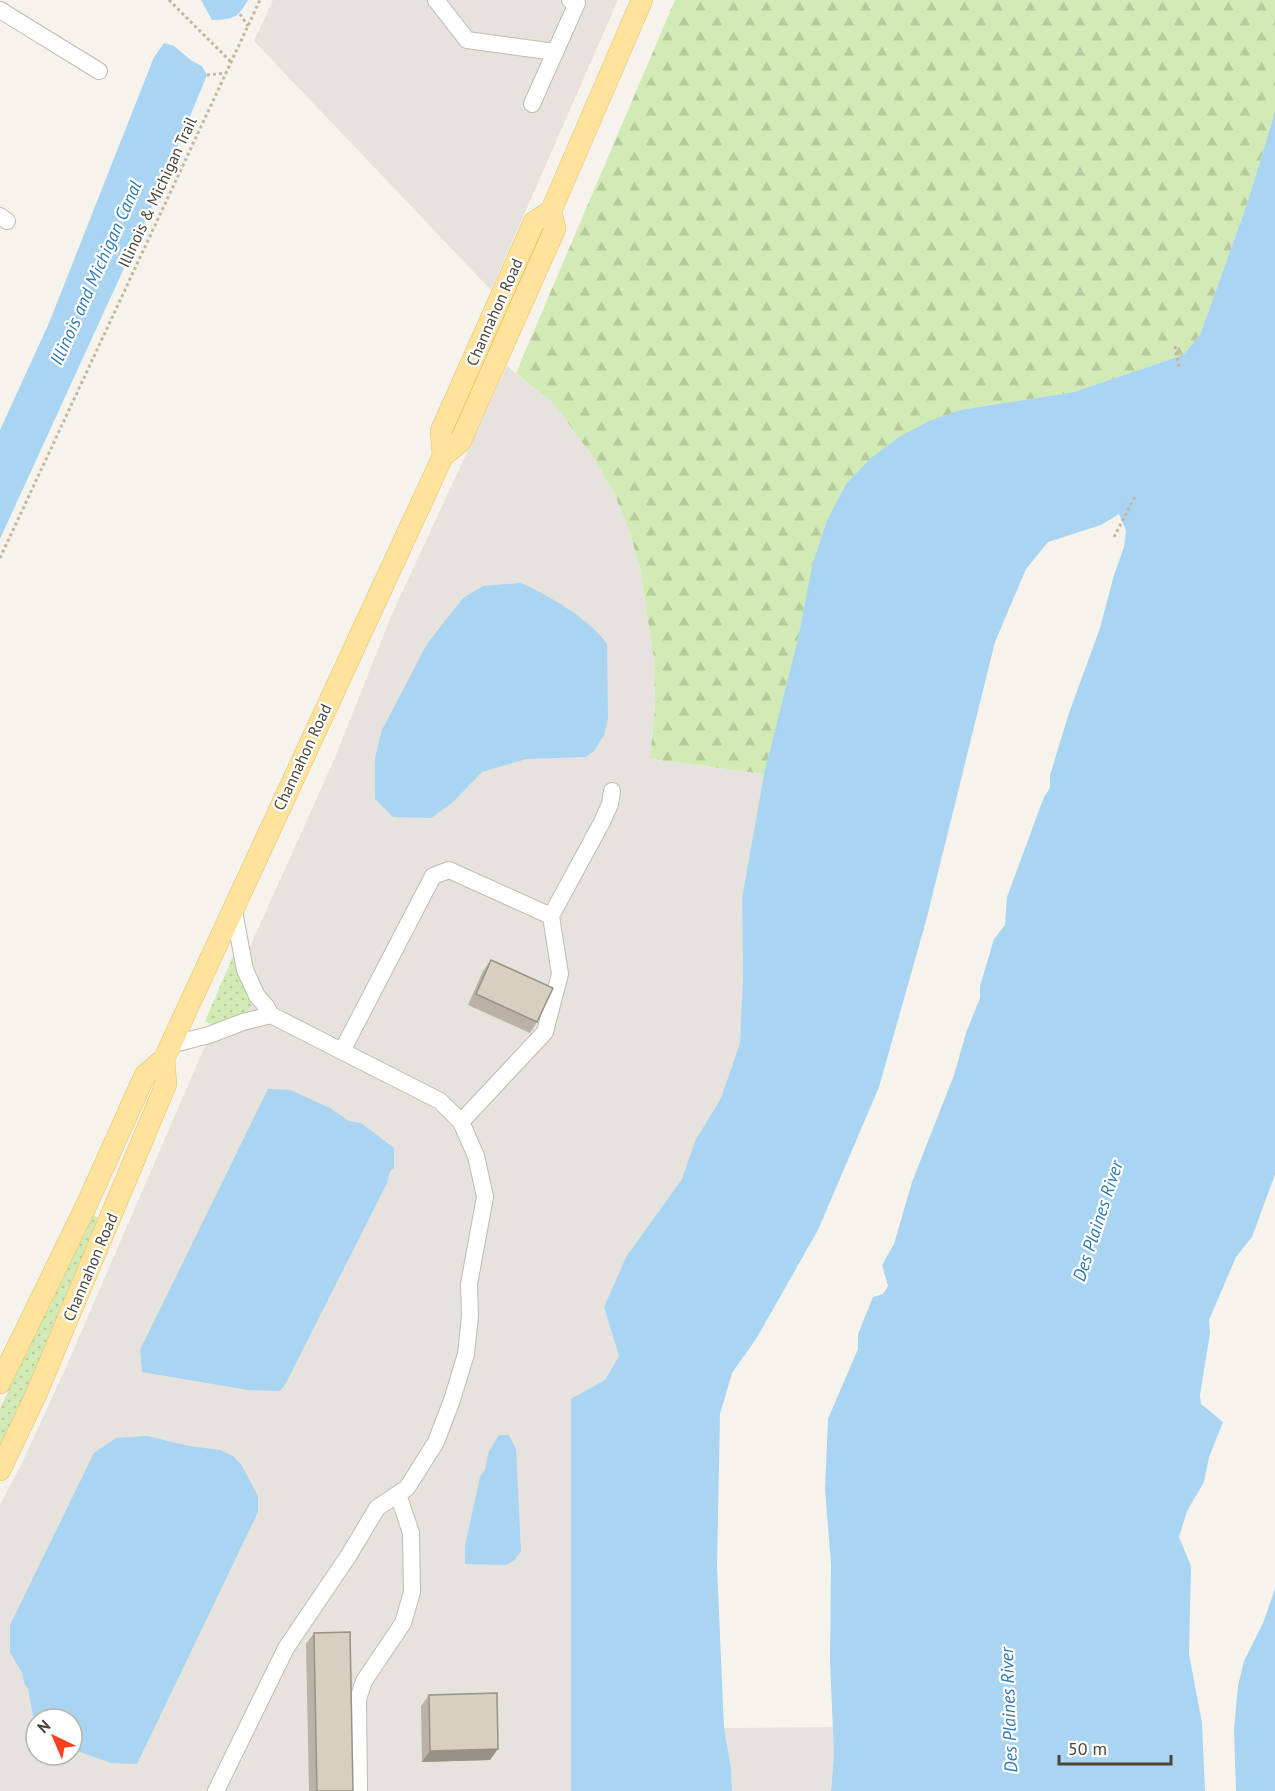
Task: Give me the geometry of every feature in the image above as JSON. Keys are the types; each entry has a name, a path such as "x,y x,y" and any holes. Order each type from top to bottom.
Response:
{"main road":[{"name":"Channahon Road","path":"0,1383 86,1206 145,1075 167,1052 443,456 460,441 555,229 551,211 642,0"},
{"name":"Channahon Road","path":"0,1470 35,1397 166,1084 167,1052"}],"lane":[{"path":"436,0 467,40 555,52"},
{"path":"532,104 577,3 570,0"},
{"path":"0,10 99,71"},
{"path":"461,1122 545,1032 560,974 551,916 602,822 610,804 612,791"},
{"path":"342,1051 433,876 449,870 551,916"},
{"path":"216,1791 286,1648 349,1555 377,1508 407,1488 436,1442 466,1354 470,1316 469,1284 485,1197 476,1155 461,1122 440,1101 271,1015 257,996 245,970 233,906"},
{"path":"167,1052 243,1022 271,1015"},
{"path":"359,1791 358,1699 364,1681 404,1623 412,1592 411,1533 398,1494"}],"path":[{"path":"169,0 231,62"},
{"name":"Illinois & Michigan Trail","path":"0,558 260,0"},
{"path":"240,14 248,26"},
{"path":"207,75 226,73"},
{"path":"1174,346 1179,367"},
{"path":"1113,537 1136,497"}],"shaded area":[{"path":"273,0 618,0 491,290 254,41"},
{"path":"507,366 555,405 577,434 615,494 629,530 640,568 654,659 655,706 650,759 764,774 742,898 743,975 740,1043 721,1098 695,1141 682,1179 626,1257 604,1307 619,1356 605,1380 571,1764 571,1791 0,1791 0,1505 67,1365 195,1069 334,760 392,614"},
{"path":"833,1727 834,1754 831,1791 732,1791 731,1768 724,1728"}],"green space":[{"path":"675,0 1275,0 1275,112 1247,204 1200,335 1183,355 1074,392 960,410 846,484 827,520 812,567 798,638 764,774 650,759 655,707 654,659 640,568 629,530 615,495 596,461 555,405 516,373"},
{"path":"234,954 251,1000 251,1007 243,1014 213,1025 205,1021"},
{"path":"92,1215 100,1218 29,1385 0,1446 0,1408"}],"water":[{"path":"201,0 248,0 234,17 212,20"},
{"name":"Illinois and Michigan Canal","path":"164,43 174,46 202,66 207,75 158,194 0,539 0,430 49,323 154,57"},
{"name":"Des Plaines River","path":"1275,112 1275,1174 1252,1237 1236,1257 1209,1320 1210,1333 1200,1395 1201,1404 1223,1422 1209,1457 1204,1482 1187,1511 1179,1537 1191,1566 1189,1654 1202,1723 1205,1791 831,1791 834,1754 830,1661 831,1564 825,1489 828,1419 858,1349 858,1334 873,1297 883,1294 888,1286 882,1265 894,1244 912,1182 954,1075 966,1033 980,998 980,986 994,939 1005,925 1007,897 1044,797 1050,788 1050,775 1069,713 1100,628 1124,547 1126,530 1119,514 1101,525 1048,542 1026,569 995,642 926,921 879,1087 818,1230 756,1339 732,1373 720,1414 717,1566 724,1728 731,1768 732,1791 571,1791 571,1399 605,1380 619,1356 604,1307 626,1257 682,1179 695,1141 721,1098 740,1043 743,975 742,898 764,774 798,638 812,566 827,520 846,484 871,458 899,437 929,421 960,410 1074,392 1183,355 1200,335 1247,204"},
{"path":"520,583 580,617 607,644 608,719 604,735 594,751 586,757 526,759 482,772 452,803 431,818 393,817 375,799 375,758 382,730 427,644 463,598 483,586"},
{"path":"268,1089 290,1090 330,1108 349,1121 361,1123 394,1148 394,1168 390,1171 387,1183 280,1391 248,1390 142,1372 140,1350"},
{"path":"499,1435 509,1435 516,1449 521,1551 514,1561 506,1565 465,1564 465,1546 480,1477 485,1469 489,1451"},
{"path":"147,1436 189,1446 220,1450 233,1456 241,1464 258,1496 258,1512 137,1764 111,1763 84,1753 84,1707 31,1707 22,1673 10,1652 10,1625 94,1453 116,1438"},
{"path":"1275,1589 1275,1791 1236,1791 1234,1729 1238,1686 1244,1661 1263,1623"}],"building":[{"path":"491,960 553,988 537,1022 476,994"},
{"path":"350,1632 353,1791 317,1791 314,1633"},
{"path":"497,1693 498,1749 430,1751 429,1695"}]}
